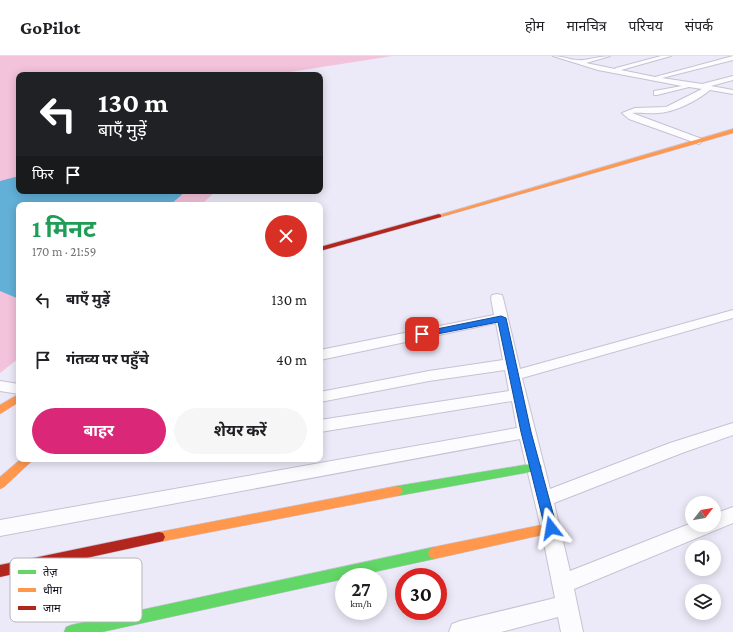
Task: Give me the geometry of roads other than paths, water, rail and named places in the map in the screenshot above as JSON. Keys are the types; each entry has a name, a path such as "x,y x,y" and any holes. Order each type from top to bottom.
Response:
{"street":[{"path":"560,56 577,63 733,92"},
{"path":"577,63 607,56"},
{"path":"611,70 667,56"},
{"path":"654,78 733,58"},
{"path":"658,93 733,78"},
{"path":"699,86 707,89 670,108 658,111 632,111 626,113 632,117 699,141"},
{"path":"323,248 616,166 733,131"},
{"path":"497,298 517,395 551,528 572,632"},
{"path":"323,396 429,376 512,370 733,314"},
{"path":"323,354 501,318"},
{"path":"0,386 16,388"},
{"path":"323,426 517,395"},
{"path":"0,410 16,399"},
{"path":"544,499 676,448 733,429"},
{"path":"0,528 125,506 347,463 526,432"},
{"path":"0,484 25,462"},
{"path":"59,558 151,538 434,484 536,467"},
{"path":"721,519 733,515"},
{"path":"142,617 551,528"},
{"path":"460,632 564,594 692,532"},
{"path":"0,571 10,569"},
{"path":"71,632 117,622"}],"water":[{"path":"16,177 16,194 183,194 173,202 16,202 16,298 0,291 0,181"}]}
